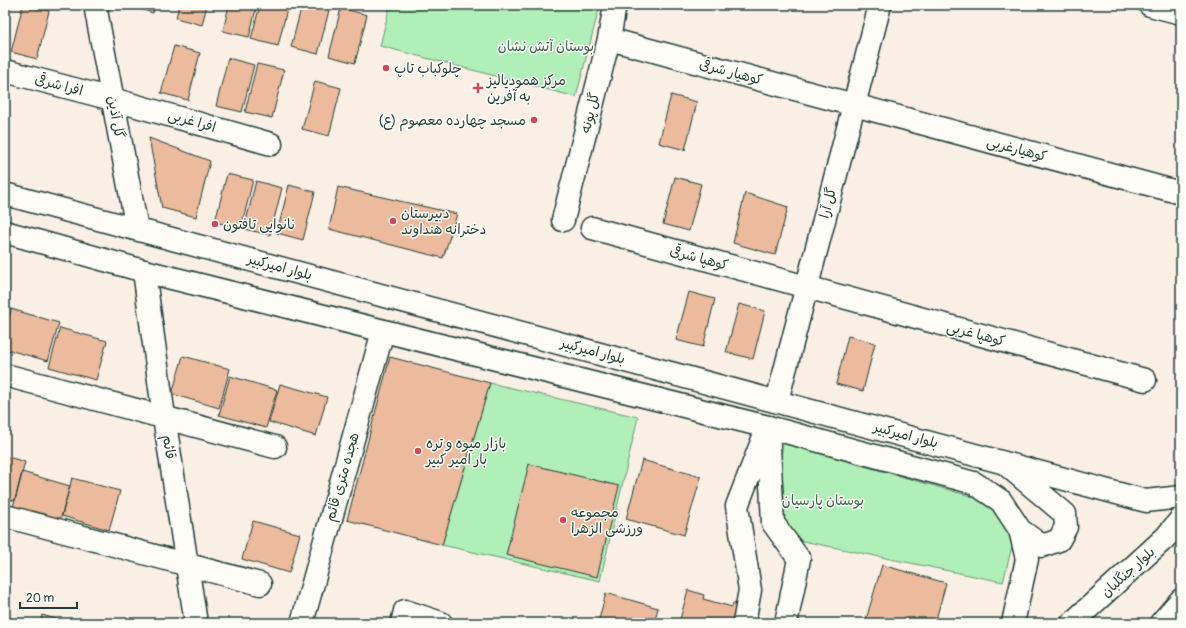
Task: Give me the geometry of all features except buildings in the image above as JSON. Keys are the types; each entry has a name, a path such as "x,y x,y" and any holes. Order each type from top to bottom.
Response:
{"street":[{"name":"گل آذین","path":"95,5 136,229"},
{"name":"گل پونه","path":"563,220 609,39 615,5"},
{"name":"گل آرا","path":"777,401 880,5"},
{"path":"1150,5 1181,13"},
{"name":"کوهیار شرقی","path":"609,39 854,105"},
{"name":"افرا شرقی","path":"5,71 112,99"},
{"name":"افرا غربی","path":"112,99 271,144"},
{"name":"کوهیارغربی","path":"854,105 1181,193"},
{"name":"بلوار امیرکبیر","path":"5,194 1146,501 1181,497"},
{"name":"کوهپا شرقی","path":"592,228 807,287"},
{"name":"بلوار امیرکبیر","path":"5,232 144,271 768,427 974,483 1001,501 1020,530 1027,559 1013,623"},
{"name":"قائم","path":"144,271 164,417 196,623"},
{"name":"کوهپا غربی","path":"807,287 1145,380"},
{"name":"هجده متری قائم","path":"302,623 383,331"},
{"path":"5,375 275,447"},
{"path":"744,623 750,590 737,506 768,427"},
{"path":"768,427 773,523 799,559 786,623"},
{"path":"1004,462 1065,514 1066,527 1059,540 1042,546 1020,530"},
{"path":"5,516 260,584"},
{"name":"بلوار جنگلبان","path":"1072,623 1166,537 1181,519"},
{"path":"1161,623 1181,600"},
{"path":"402,623 405,612 441,623"},
{"path":"1172,623 1181,618"}],"green space":[{"name":"بوستان آتش نشان","path":"390,5 600,5 576,97 380,46"},
{"path":"490,383 638,417 600,581 442,545"},
{"name":"بوستان پارسیان","path":"783,443 991,502 1016,531 1003,582 793,539 781,526 776,498"}],"place":[{"name":"چلوکباب تاپ","path":"386,68"},
{"name":"مرکز همودیالیز به آفرین","path":"478,88"},
{"name":"مسجد چهارده معصوم (ع)","path":"534,120"},
{"name":"دبیرستان دخترانه هنداوند","path":"393,221"},
{"name":"نانوایی تافتون","path":"215,224"},
{"name":"بازار میوه و تره بار امیر کبیر","path":"418,451"},
{"name":"مجموعه ورزشی الزهرا","path":"563,520"}]}
